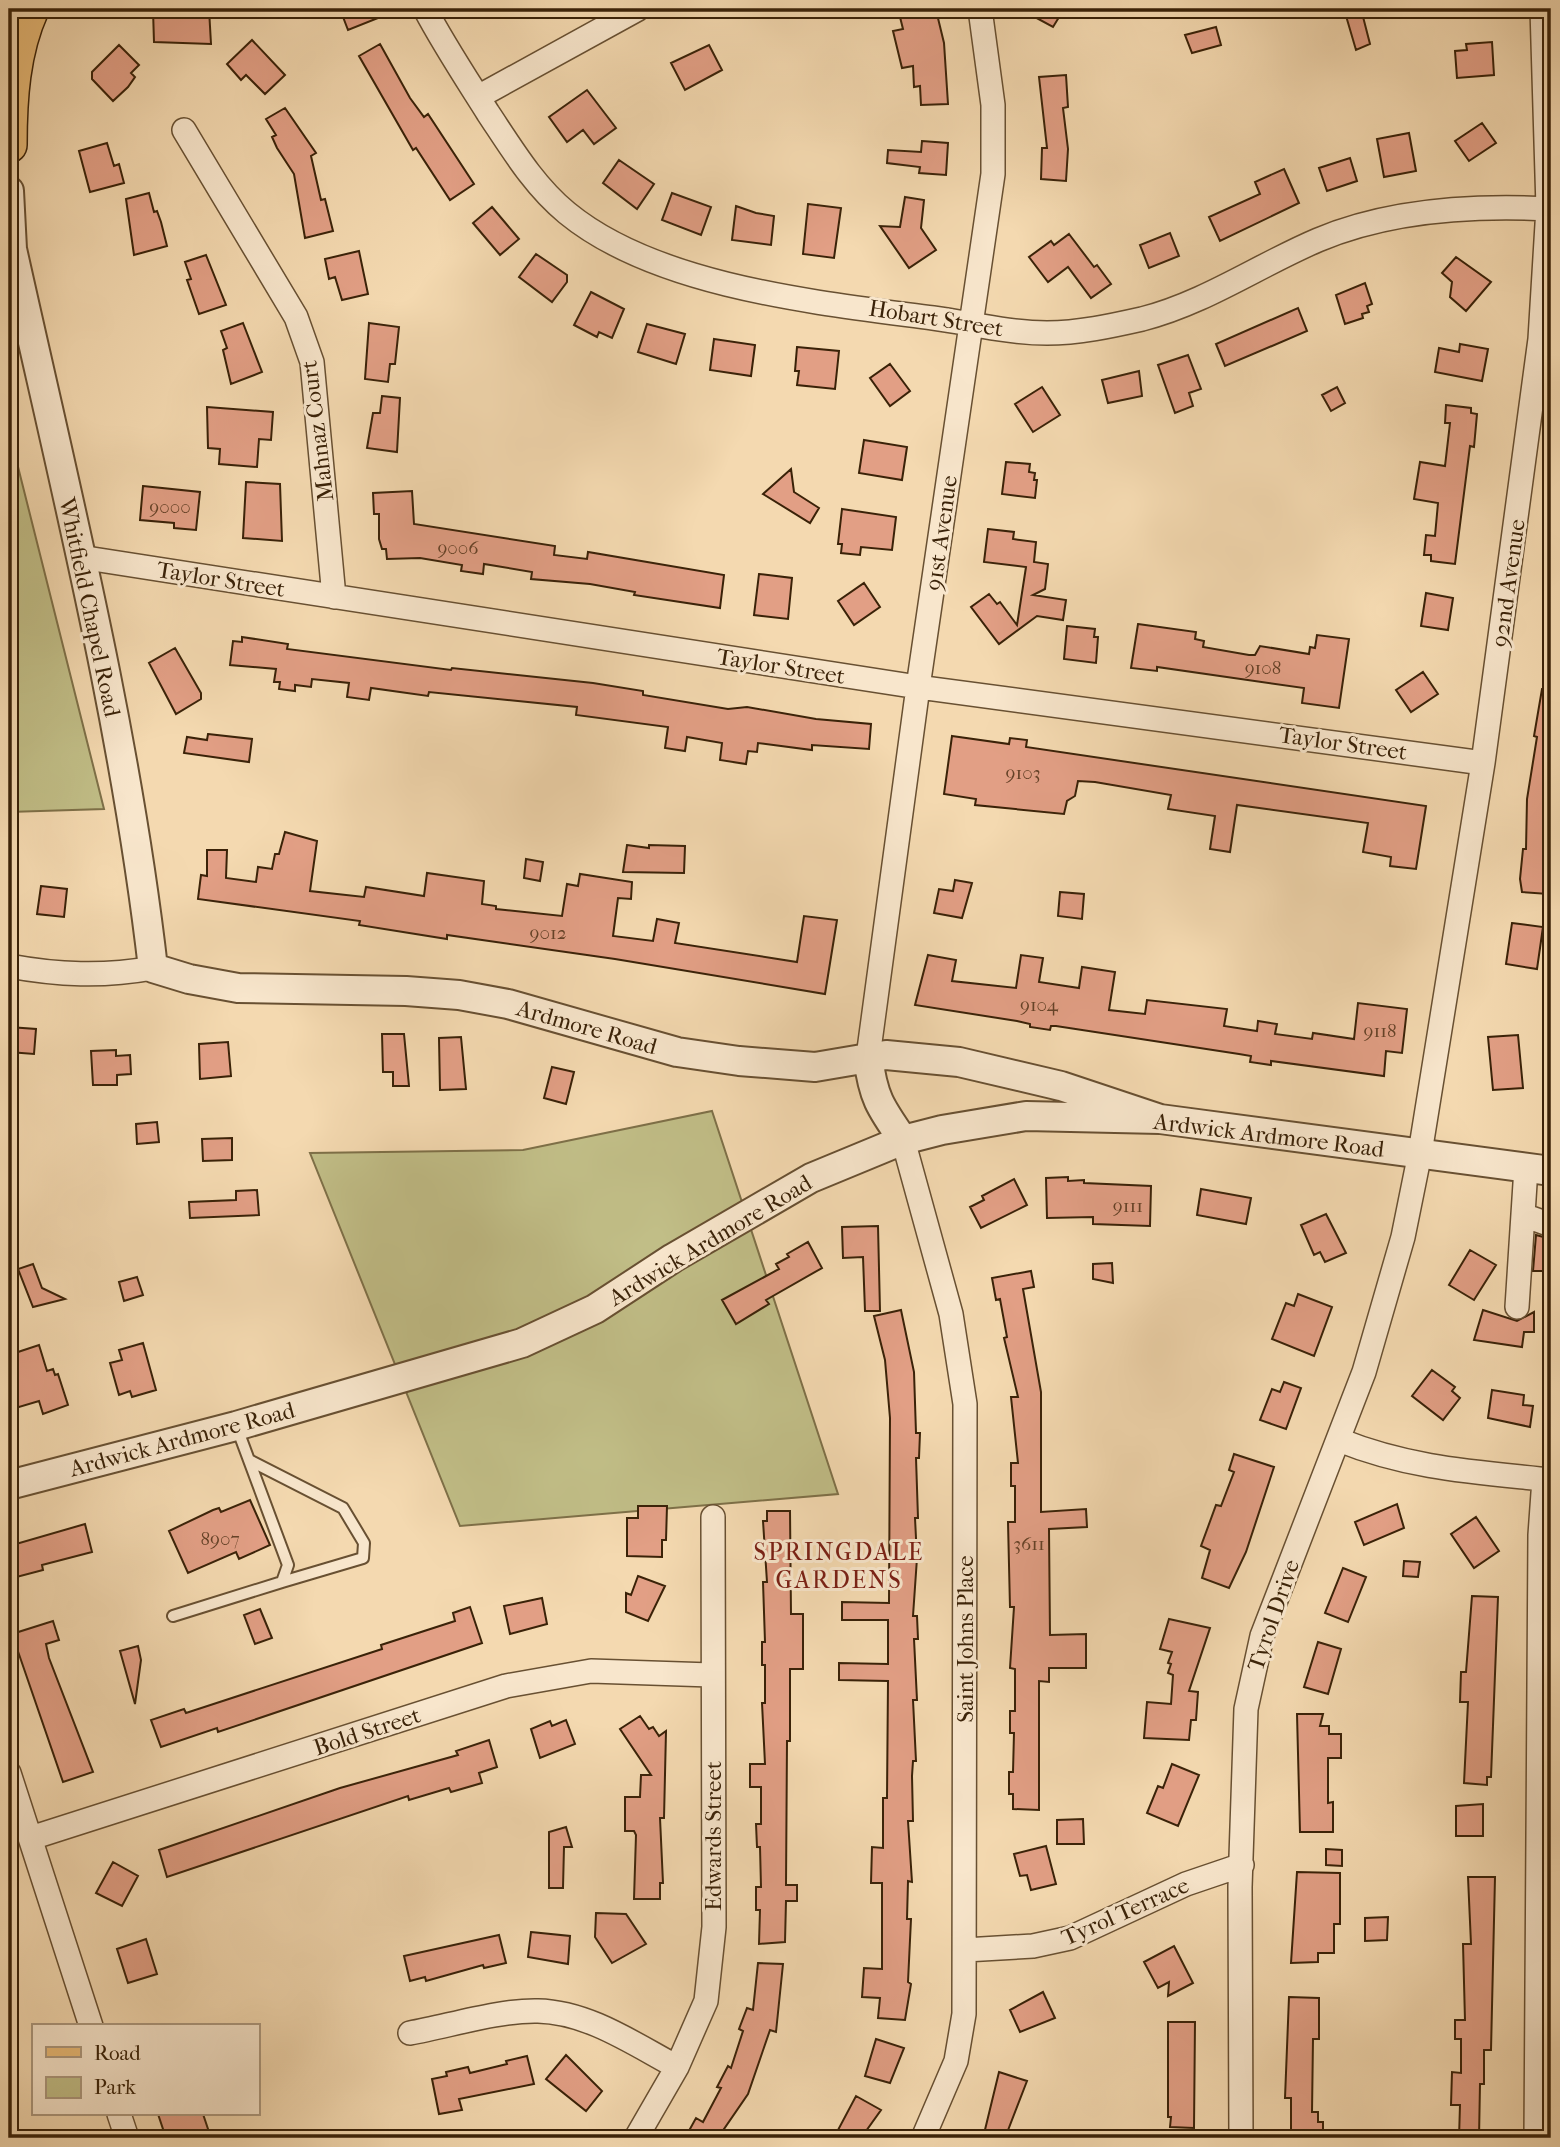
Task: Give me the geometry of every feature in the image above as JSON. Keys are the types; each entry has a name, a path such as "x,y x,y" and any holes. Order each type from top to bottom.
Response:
{"main road":[{"path":"9,145 12,81 19,43 31,9"}],"street":[{"name":"Hobart Street","path":"425,9 521,164 543,191 588,229 632,253 699,278 1047,333 1144,318 1190,303 1337,233 1391,219 1447,211 1549,209"},
{"path":"478,97 638,9"},
{"name":"91st Avenue","path":"868,1056 918,687 993,174 995,129 990,69 980,9"},
{"name":"92nd Avenue","path":"1420,1153 1483,763 1540,339 1549,209 1542,9"},
{"name":"Mahnaz Court","path":"184,130 296,317 312,362 334,597"},
{"name":"Whitfield Chapel Road","path":"9,191 10,247 123,763 141,867 153,968"},
{"name":"Taylor Street","path":"80,557 918,687 1483,763"},
{"name":"Ardmore Road","path":"9,966 62,975 96,975 153,968 189,979 238,988 406,991 459,995 509,1004 677,1052 750,1062 815,1067 839,1065 868,1056 903,1055 959,1062 1061,1086 1160,1119"},
{"path":"868,1056 873,1091 903,1140"},
{"name":"Ardwick Ardmore Road","path":"9,1485 236,1426 522,1343 595,1309 673,1258 780,1194 903,1140 942,1130 1026,1116 1160,1119 1333,1144 1539,1169"},
{"name":"Saint Johns Place","path":"903,1140 951,1314 965,1404 964,2014 957,2061 923,2138"},
{"name":"Tyrol Drive","path":"1241,2138 1242,1865 1246,1709 1252,1674 1262,1636 1339,1440 1387,1298 1420,1153"},
{"path":"1517,1307 1523,1215 1539,1169"},
{"path":"1523,1215 1551,1226"},
{"path":"1339,1440 1377,1455 1437,1469 1548,1480 1540,1535 1536,2138"},
{"name":"Edwards Street","path":"636,2138 677,2067 706,2001 713,1952 713,1517"},
{"name":"Bold Street","path":"31,1838 506,1686 590,1671 711,1675"},
{"path":"9,1773 90,2024"},
{"name":"Tyrol Terrace","path":"965,1950 1033,1946 1070,1938 1186,1884 1242,1865"},
{"path":"410,2033 523,2012 552,2012 591,2023 677,2067"},
{"path":"120,2116 127,2138"}],"lane":[{"path":"236,1426 288,1565 282,1582"},
{"path":"173,1616 363,1558 364,1543 343,1508 249,1460"}],"green space":[{"path":"9,431 104,809 9,812"},
{"path":"712,1111 838,1494 460,1526 310,1153 523,1150"}],"building":[{"path":"209,9 211,44 154,42 153,10"},
{"path":"340,9 398,9 398,10 348,30"},
{"path":"1020,9 1064,9 1053,27"},
{"path":"1344,9 1361,9 1370,44 1356,50"},
{"path":"936,10 944,43 948,104 921,105 920,86 914,87 913,66 902,68 893,31 903,29 900,17"},
{"path":"1216,27 1221,45 1192,53 1185,35"},
{"path":"252,40 285,75 265,94 246,75 241,80 227,64"},
{"path":"1492,42 1494,75 1457,78 1455,51 1467,50 1466,44"},
{"path":"380,44 410,98 424,117 428,114 474,184 450,200 416,148 413,150 359,56"},
{"path":"119,45 139,65 131,73 135,77 128,87 113,101 92,79 92,72"},
{"path":"709,45 722,70 685,90 671,63"},
{"path":"1066,75 1068,107 1063,108 1068,149 1066,181 1041,179 1042,148 1047,148 1039,77"},
{"path":"587,90 616,128 594,144 583,130 567,142 549,117"},
{"path":"285,108 316,153 311,156 321,200 325,199 333,231 305,238 294,174 277,148 272,137 276,135 266,119"},
{"path":"1482,123 1496,143 1469,161 1455,141"},
{"path":"1409,133 1416,171 1384,177 1377,139"},
{"path":"922,141 948,143 946,175 919,173 920,167 887,163 888,150 921,152"},
{"path":"107,143 114,166 119,164 124,183 90,192 79,151"},
{"path":"1350,158 1357,181 1327,191 1319,168"},
{"path":"619,160 654,184 637,209 603,183"},
{"path":"1284,169 1299,203 1220,241 1209,217 1260,194 1255,182"},
{"path":"149,193 167,246 134,255 126,199"},
{"path":"672,193 711,207 701,235 662,220"},
{"path":"905,197 924,200 921,228 936,250 909,268 880,226 900,227"},
{"path":"808,204 841,208 834,258 803,254"},
{"path":"736,206 774,216 771,245 732,240"},
{"path":"492,207 519,239 500,255 473,223"},
{"path":"1170,233 1179,256 1149,268 1140,245"},
{"path":"1069,234 1111,284 1091,298 1068,267 1048,282 1029,257 1051,241 1054,245"},
{"path":"359,251 368,294 342,300 335,277 329,279 325,259"},
{"path":"536,254 567,275 567,282 552,302 519,277"},
{"path":"206,255 226,305 199,314 187,280 191,279 185,262"},
{"path":"1456,257 1491,282 1466,311 1450,297 1452,282 1442,273"},
{"path":"1365,283 1372,304 1367,306 1369,312 1362,314 1363,318 1345,324 1336,295"},
{"path":"591,292 624,309 612,338 599,332 597,337 574,325"},
{"path":"1298,308 1307,331 1225,366 1216,344"},
{"path":"243,323 262,372 231,384 223,350 227,348 221,331"},
{"path":"369,323 399,327 395,364 390,364 388,382 365,379"},
{"path":"647,324 685,334 676,364 638,352"},
{"path":"714,339 755,345 751,376 710,370"},
{"path":"1460,344 1488,349 1482,381 1435,372 1439,348 1459,352"},
{"path":"797,347 839,351 835,389 797,385"},
{"path":"1188,355 1201,389 1189,393 1193,406 1175,413 1158,365"},
{"path":"890,364 910,391 890,406 870,378"},
{"path":"1139,371 1142,396 1108,403 1102,380"},
{"path":"1042,387 1060,415 1033,432 1015,404"},
{"path":"1337,387 1345,403 1331,411 1322,395"},
{"path":"382,396 400,398 397,452 367,448 373,413 380,413"},
{"path":"1446,405 1471,408 1471,413 1477,414 1474,447 1470,446 1455,564 1431,561 1431,555 1424,555 1426,535 1435,536 1438,503 1414,499 1420,462 1445,466 1450,423 1445,423"},
{"path":"207,407 273,412 271,440 259,439 257,467 219,464 220,449 208,448"},
{"path":"864,440 907,447 902,480 859,473"},
{"path":"1006,462 1030,464 1029,472 1035,473 1034,480 1037,480 1035,498 1002,494"},
{"path":"791,469 794,492 819,508 810,523 763,494"},
{"path":"246,482 280,484 282,541 243,538"},
{"path":"143,486 200,492 196,530 174,528 174,523 140,520"},
{"path":"412,491 414,524 555,546 554,555 587,559 588,552 724,575 720,608 634,595 635,592 590,584 531,579 532,572 484,564 483,574 461,571 462,565 420,558 387,559 386,549 382,549 379,539 379,514 374,514 373,493"},
{"path":"842,509 896,517 892,550 861,547 860,555 841,553 842,544 838,544"},
{"path":"988,529 1014,532 1013,539 1036,542 1034,562 1048,564 1045,589 1033,595 1066,600 1063,620 1037,616 999,644 971,607 989,594 997,604 1000,602 1017,625 1026,567 984,562"},
{"path":"759,574 792,578 788,619 754,615"},
{"path":"864,583 880,607 854,625 838,601"},
{"path":"1426,593 1453,598 1448,630 1421,626"},
{"path":"1138,624 1196,632 1195,639 1204,641 1203,647 1249,655 1255,655 1260,646 1309,654 1310,647 1315,648 1317,635 1349,639 1339,708 1302,703 1304,688 1157,667 1157,671 1131,668"},
{"path":"1067,626 1095,629 1094,637 1098,637 1096,663 1064,659"},
{"path":"242,637 288,644 287,649 451,670 593,683 643,691 643,695 728,709 747,707 816,719 871,724 869,749 812,745 812,750 758,743 757,752 748,751 746,764 720,760 722,743 687,737 685,751 665,748 668,727 576,715 577,707 429,692 428,696 371,688 369,700 347,697 349,683 312,679 311,687 295,685 295,691 279,689 280,682 274,682 276,669 230,665 233,641 242,642"},
{"path":"175,648 201,693 201,699 176,714 149,663"},
{"path":"1423,672 1438,694 1411,712 1396,690"},
{"path":"1542,689 1551,690 1551,852 1548,894 1522,892 1520,879 1523,849 1526,849 1527,799 1537,737 1534,736"},
{"path":"208,734 252,739 249,762 184,753 187,737 207,740"},
{"path":"952,736 1009,744 1010,738 1027,740 1026,747 1426,806 1416,869 1390,866 1391,857 1363,852 1368,823 1237,805 1230,852 1210,849 1215,816 1168,809 1171,795 1095,782 1078,781 1075,796 1067,801 1064,814 975,805 976,799 944,794"},
{"path":"285,832 317,841 310,891 364,897 366,887 424,896 427,873 484,881 482,904 496,906 496,909 562,916 567,884 578,886 580,874 632,882 631,899 618,898 613,936 653,941 657,919 679,923 675,943 797,962 804,916 837,920 825,994 615,959 447,935 447,939 359,925 360,921 198,899 201,875 207,876 207,850 227,850 226,878 256,882 258,867 272,869 275,854 279,854"},
{"path":"627,845 649,848 649,845 685,846 684,873 623,872"},
{"path":"526,859 543,862 540,881 524,878"},
{"path":"955,880 972,883 962,918 934,913 939,889 953,891"},
{"path":"41,886 67,889 64,917 37,914"},
{"path":"1060,892 1084,894 1082,919 1058,916"},
{"path":"1512,923 1543,927 1537,969 1506,964"},
{"path":"928,955 956,960 952,981 1016,988 1021,955 1043,958 1039,982 1079,988 1082,967 1115,972 1109,1010 1145,1014 1147,1000 1227,1009 1224,1026 1257,1031 1258,1021 1277,1024 1275,1034 1312,1039 1313,1033 1354,1039 1358,1003 1407,1009 1402,1053 1386,1051 1384,1076 1271,1061 1271,1065 1250,1062 1251,1056 1056,1026 1051,1026 1050,1030 1030,1027 1030,1024 1017,1021 915,1005"},
{"path":"9,1027 36,1029 34,1054 9,1052"},
{"path":"382,1034 404,1034 409,1086 393,1086 393,1072 383,1072"},
{"path":"1518,1035 1523,1088 1493,1090 1488,1037"},
{"path":"461,1037 466,1089 440,1090 439,1038"},
{"path":"228,1042 231,1076 200,1079 199,1044"},
{"path":"116,1050 116,1056 130,1055 131,1074 117,1075 117,1085 93,1085 91,1051"},
{"path":"552,1067 574,1072 566,1104 544,1098"},
{"path":"157,1122 159,1142 137,1144 136,1124"},
{"path":"232,1138 232,1160 203,1161 202,1139"},
{"path":"1068,1177 1068,1181 1084,1180 1084,1183 1151,1186 1150,1226 1093,1224 1093,1217 1047,1218 1046,1178"},
{"path":"1014,1179 1027,1205 981,1228 970,1207 984,1200 982,1196"},
{"path":"1201,1189 1251,1198 1246,1224 1197,1215"},
{"path":"257,1190 259,1215 190,1218 189,1202 236,1200 236,1191"},
{"path":"1326,1214 1346,1253 1325,1262 1320,1252 1314,1255 1301,1225"},
{"path":"878,1226 880,1311 865,1311 863,1257 843,1258 842,1227"},
{"path":"1536,1235 1551,1239 1551,1271 1533,1271"},
{"path":"808,1242 822,1268 766,1300 769,1304 736,1324 722,1300 779,1269 776,1264"},
{"path":"1470,1250 1496,1265 1474,1300 1449,1285"},
{"path":"1112,1263 1113,1283 1093,1279 1093,1264"},
{"path":"33,1264 42,1288 65,1299 33,1307 18,1269"},
{"path":"1031,1271 1034,1287 1023,1289 1041,1392 1041,1512 1086,1509 1087,1527 1049,1529 1050,1635 1086,1634 1086,1668 1049,1668 1049,1682 1039,1681 1039,1810 1013,1809 1013,1794 1009,1794 1009,1772 1013,1772 1014,1733 1010,1733 1010,1711 1015,1711 1015,1669 1010,1668 1014,1607 1010,1607 1008,1522 1015,1522 1015,1486 1011,1486 1011,1463 1018,1463 1011,1397 1018,1397 1004,1338 1007,1337 1000,1299 996,1300 992,1278"},
{"path":"137,1277 143,1295 124,1301 119,1282"},
{"path":"1298,1294 1332,1307 1314,1356 1272,1339 1286,1303 1294,1306"},
{"path":"901,1310 914,1372 916,1433 920,1433 919,1458 916,1458 918,1518 915,1518 917,1558 913,1616 917,1616 918,1639 914,1639 917,1700 913,1700 916,1761 913,1761 912,1776 913,1821 908,1821 912,1882 908,1881 907,1919 911,1919 908,1982 911,1984 905,2020 878,2018 880,1998 862,1997 864,1968 882,1969 882,1883 871,1883 872,1847 883,1848 883,1798 887,1798 888,1681 839,1680 839,1663 888,1664 888,1620 842,1620 842,1602 889,1603 890,1418 885,1360 874,1316"},
{"path":"1483,1310 1517,1321 1534,1312 1534,1332 1524,1332 1522,1347 1474,1340"},
{"path":"143,1343 156,1390 132,1397 130,1391 119,1395 110,1363 122,1360 119,1350"},
{"path":"39,1345 47,1371 53,1369 55,1375 58,1374 68,1405 43,1414 39,1401 9,1410 9,1360 16,1357 15,1353"},
{"path":"1432,1370 1455,1387 1452,1391 1460,1398 1443,1420 1412,1396"},
{"path":"1284,1382 1301,1388 1286,1429 1260,1420 1272,1389 1280,1392"},
{"path":"1492,1390 1524,1395 1523,1405 1533,1406 1530,1427 1488,1418"},
{"path":"1234,1454 1274,1467 1246,1552 1229,1588 1202,1578 1210,1550 1201,1546 1216,1505 1221,1506 1234,1472 1229,1470"},
{"path":"250,1500 270,1545 239,1559 236,1552 188,1573 169,1531 213,1510 219,1508 221,1512"},
{"path":"1397,1504 1404,1528 1364,1545 1355,1522"},
{"path":"638,1506 667,1506 666,1540 662,1540 662,1557 627,1556 627,1518 638,1518"},
{"path":"767,1511 790,1511 791,1614 803,1614 803,1669 790,1669 790,1741 787,1741 786,1885 797,1885 797,1901 786,1901 785,1942 759,1944 760,1910 756,1910 756,1887 761,1887 760,1847 757,1847 756,1824 761,1824 761,1787 750,1787 750,1764 765,1764 762,1703 765,1703 765,1665 762,1665 762,1642 765,1642 763,1582 767,1582 763,1521 767,1521"},
{"path":"1476,1517 1499,1551 1474,1568 1451,1534"},
{"path":"85,1524 92,1552 42,1565 43,1570 9,1579 9,1546"},
{"path":"1404,1561 1420,1562 1418,1577 1403,1576"},
{"path":"1343,1568 1366,1577 1348,1622 1325,1613"},
{"path":"638,1576 665,1586 648,1621 626,1612 626,1593 631,1595"},
{"path":"1472,1596 1498,1597 1491,1777 1487,1777 1487,1785 1464,1783 1468,1702 1460,1702 1461,1672 1466,1672"},
{"path":"542,1598 547,1624 510,1634 504,1606"},
{"path":"470,1607 482,1643 218,1732 217,1728 161,1747 151,1720 184,1709 186,1713 382,1649 381,1645 455,1621 453,1613"},
{"path":"260,1609 272,1638 255,1644 244,1615"},
{"path":"1169,1619 1210,1628 1189,1691 1198,1692 1196,1720 1191,1720 1189,1740 1144,1738 1147,1702 1171,1704 1173,1675 1168,1673 1171,1664 1168,1663 1172,1652 1160,1649"},
{"path":"53,1621 59,1640 46,1644 49,1658 93,1772 63,1782 12,1634"},
{"path":"1318,1642 1341,1649 1328,1694 1304,1687"},
{"path":"138,1646 141,1660 135,1704 120,1651"},
{"path":"1297,1714 1323,1714 1320,1726 1329,1726 1329,1734 1341,1734 1341,1758 1328,1758 1328,1803 1333,1802 1333,1832 1300,1832"},
{"path":"640,1716 649,1729 653,1727 659,1736 666,1731 664,1818 660,1818 663,1883 660,1883 660,1899 634,1899 636,1835 634,1831 625,1831 625,1797 640,1797 641,1775 651,1775 620,1729"},
{"path":"566,1720 575,1744 540,1758 531,1729 550,1721 552,1726"},
{"path":"489,1740 497,1767 479,1773 482,1783 451,1792 449,1788 409,1800 408,1796 167,1877 159,1850 340,1788 458,1755 456,1751"},
{"path":"1172,1764 1199,1775 1178,1826 1147,1813 1158,1786 1163,1788"},
{"path":"1483,1804 1483,1836 1456,1836 1456,1806"},
{"path":"1083,1819 1084,1844 1057,1844 1057,1820"},
{"path":"566,1827 572,1847 564,1847 563,1888 549,1888 549,1832"},
{"path":"1046,1846 1056,1884 1031,1890 1027,1875 1020,1876 1014,1854"},
{"path":"1326,1849 1342,1850 1342,1866 1326,1865"},
{"path":"113,1862 138,1876 122,1906 96,1893"},
{"path":"1297,1872 1340,1873 1340,1924 1334,1924 1334,1953 1318,1953 1318,1962 1291,1963"},
{"path":"1468,1877 1495,1877 1491,2050 1484,2050 1479,2138 1459,2138 1460,2105 1451,2105 1452,2072 1461,2073 1461,2039 1455,2039 1455,2020 1465,2020 1463,1944 1471,1944"},
{"path":"596,1913 626,1914 646,1944 612,1963 595,1937"},
{"path":"1388,1917 1387,1940 1365,1941 1365,1918"},
{"path":"531,1932 570,1936 568,1964 528,1957"},
{"path":"499,1935 506,1963 484,1968 483,1965 426,1981 425,1977 410,1981 404,1956"},
{"path":"146,1939 157,1974 128,1983 117,1949"},
{"path":"1174,1946 1193,1983 1168,1996 1169,1982 1158,1988 1144,1962"},
{"path":"758,1963 783,1964 776,2032 770,2030 748,2094 722,2132 733,2138 685,2138 696,2118 703,2122 721,2088 717,2087 728,2066 731,2068 743,2031 739,2029 747,2008 753,2010"},
{"path":"1043,1992 1055,2018 1020,2032 1010,2010"},
{"path":"1289,1997 1319,1998 1319,2039 1313,2039 1312,2112 1318,2112 1318,2122 1323,2122 1323,2138 1291,2138 1291,2098 1285,2098"},
{"path":"1168,2022 1195,2022 1194,2128 1170,2127"},
{"path":"876,2039 904,2048 890,2083 865,2076"},
{"path":"566,2055 602,2091 586,2111 546,2079"},
{"path":"527,2056 534,2084 459,2099 462,2110 439,2114 432,2079 447,2076 446,2072 468,2067 470,2073"},
{"path":"999,2072 1027,2081 1005,2138 983,2138"},
{"path":"856,2096 881,2110 861,2138 853,2138 838,2130"},
{"path":"159,2116 204,2116 211,2138 166,2138"}],"district":[{"name":"SPRINGDALE GARDENS","path":"839,1566"}]}
